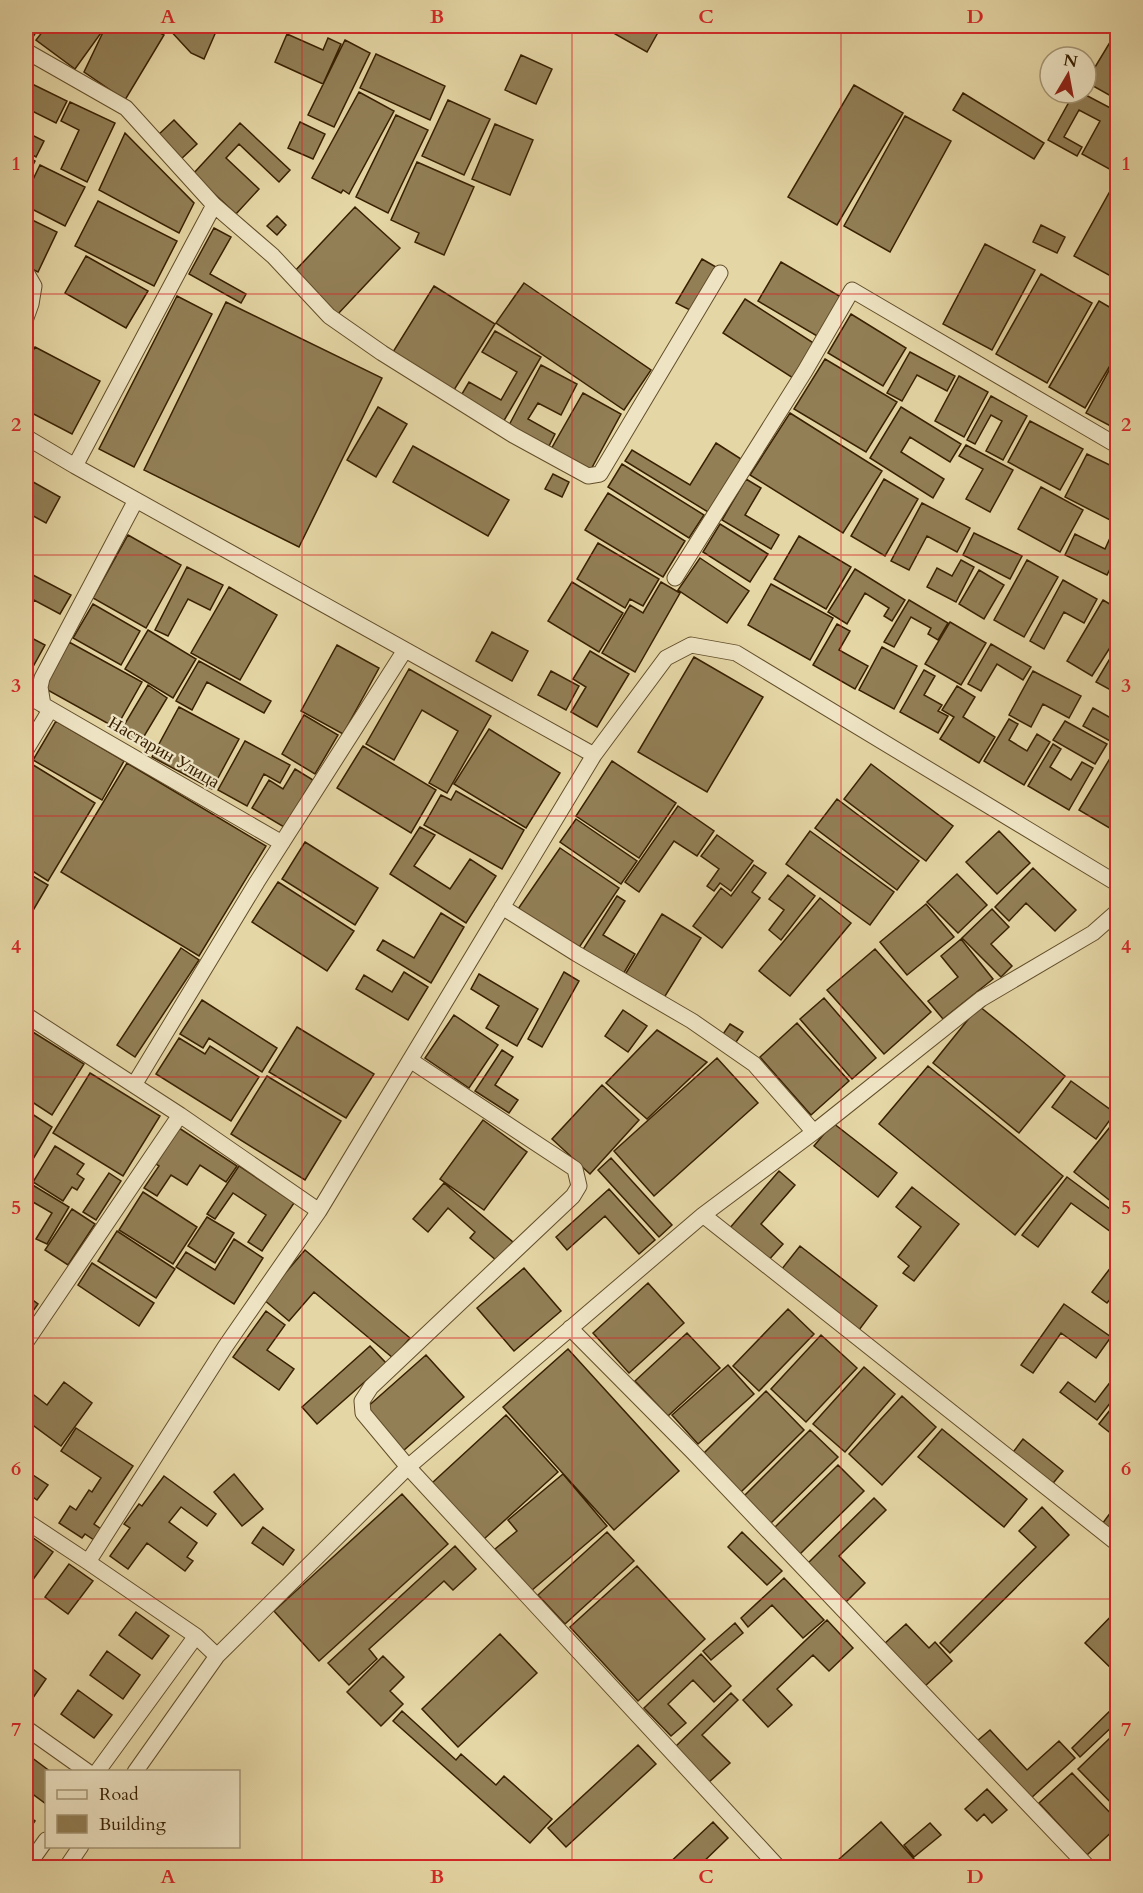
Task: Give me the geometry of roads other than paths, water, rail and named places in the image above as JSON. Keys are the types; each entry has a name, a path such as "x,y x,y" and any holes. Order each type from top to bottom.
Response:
{"street":[{"path":"26,51 126,108 214,205 273,256 328,316 381,353 513,435 581,474 588,476 600,474 720,273"},
{"path":"75,466 214,205"},
{"path":"26,273 34,286 26,318"},
{"path":"675,578 805,371 852,290 1118,446"},
{"path":"26,436 75,466 594,755"},
{"path":"26,750 47,707 40,687 42,678 136,500"},
{"path":"88,1562 225,1347 319,1211 594,755 666,658 691,645 736,652 1118,884"},
{"path":"134,1085 282,843 405,650"},
{"name":"Настарин Улица","path":"26,695 282,843"},
{"path":"502,907 692,1021 754,1064 814,1132"},
{"path":"136,1770 217,1656 408,1467 703,1215 814,1132 981,999 1093,933 1118,911"},
{"path":"26,1015 180,1115 319,1211"},
{"path":"410,1060 575,1169 579,1186 573,1196 371,1387 363,1401 363,1413 408,1467 779,1868"},
{"path":"26,1342 180,1115"},
{"path":"703,1215 1118,1544"},
{"path":"570,1328 693,1452 1089,1868"},
{"path":"26,1521 196,1636 217,1656"},
{"path":"98,1770 196,1636"},
{"path":"26,1728 85,1770"},
{"path":"26,1868 45,1841"},
{"path":"66,1868 80,1848"}]}
